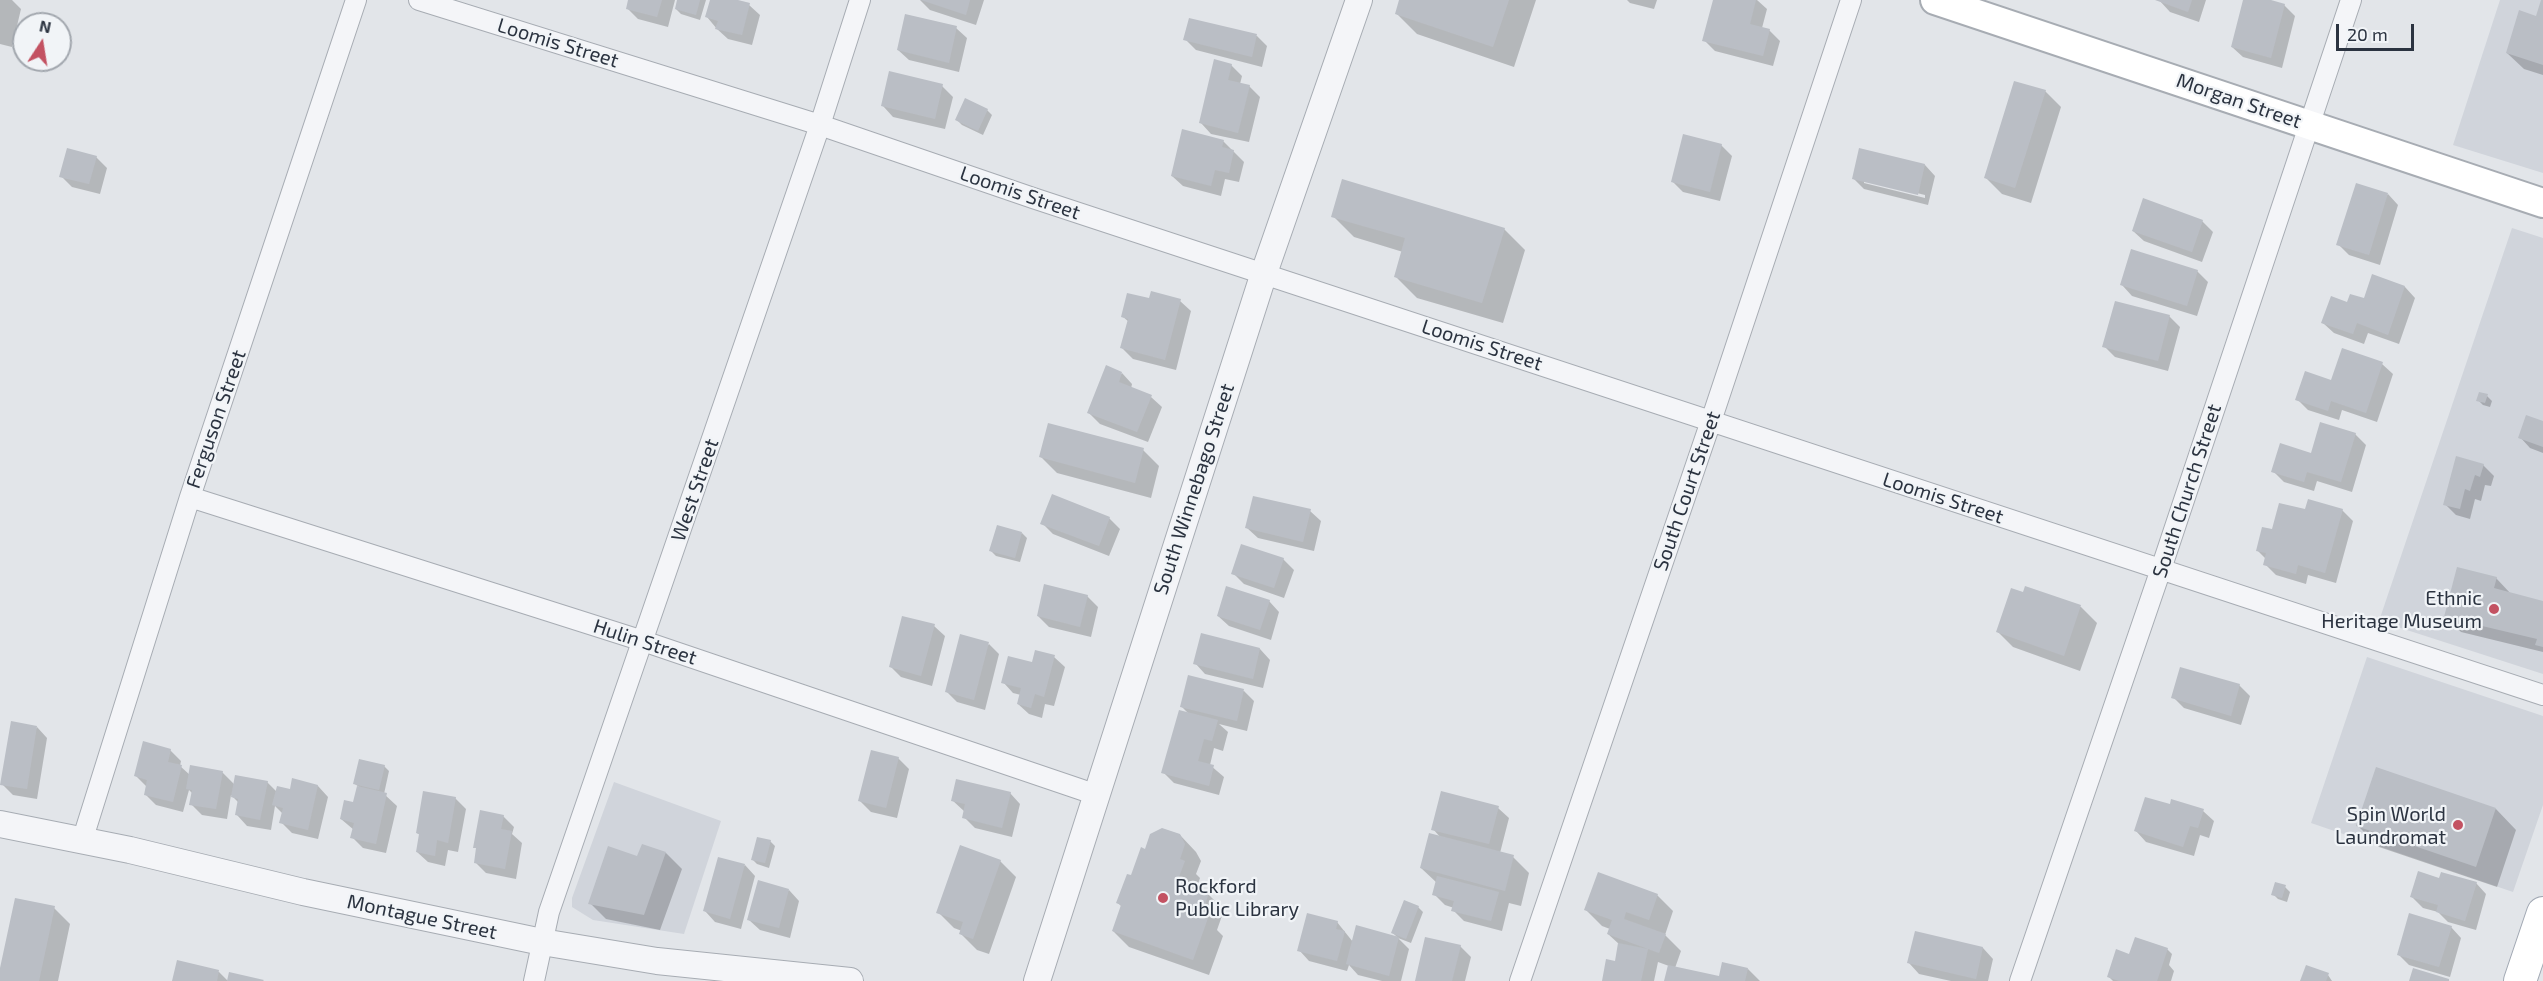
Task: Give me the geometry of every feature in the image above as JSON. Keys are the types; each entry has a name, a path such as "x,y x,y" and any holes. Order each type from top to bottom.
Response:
{"main road":[{"name":"Morgan Street","path":"1935,0 2543,203"},
{"path":"2520,981 2543,913"}],"street":[{"name":"Ferguson Street","path":"82,841 190,497 356,0"},
{"name":"Loomis Street","path":"419,0 820,125 1033,198 2543,695"},
{"name":"West Street","path":"534,981 549,912 820,125 860,0"},
{"name":"South Winnebago Street","path":"1037,981 1264,273 1359,0"},
{"name":"South Court Street","path":"1520,981 1711,421 1851,0"},
{"name":"South Church Street","path":"2020,981 2161,569 2351,0"},
{"name":"Hulin Street","path":"190,497 643,641 1097,795"},
{"name":"Montague Street","path":"0,824 303,892 542,942 657,961 850,981"}],"shaded area":[{"path":"2500,0 2543,0 2543,173 2453,145"},
{"path":"2512,228 2543,238 2543,674 2379,621"},
{"path":"2367,657 2543,716 2543,805 2513,892 2311,823"},
{"path":"614,782 721,821 684,934 593,920 572,907 572,898"}],"building":[{"path":"628,0 662,0 657,17 626,9"},
{"path":"677,0 700,0 696,15 675,9"},
{"path":"710,0 738,0 750,3 742,35 715,29 718,21 705,17"},
{"path":"921,0 970,0 966,15"},
{"path":"1399,0 1509,0 1493,47 1395,14"},
{"path":"1713,0 1756,0 1750,24 1770,29 1763,56 1702,41"},
{"path":"2155,0 2192,0 2188,12"},
{"path":"2243,0 2271,0 2285,4 2271,58 2231,47"},
{"path":"2541,0 2543,0 2543,65 2506,53 2519,10 2536,16"},
{"path":"905,14 957,26 949,63 897,50"},
{"path":"1189,18 1257,34 1252,57 1183,40"},
{"path":"1214,59 1232,64 1228,80 1250,85 1238,133 1199,123"},
{"path":"889,71 943,84 935,119 881,106"},
{"path":"2014,81 2046,90 2015,188 1984,178"},
{"path":"965,98 988,109 978,131 955,120"},
{"path":"1182,129 1224,140 1222,147 1234,150 1229,173 1215,170 1211,186 1171,176"},
{"path":"1683,134 1722,144 1710,192 1671,182"},
{"path":"67,148 97,156 89,184 59,177"},
{"path":"1859,148 1925,164 1918,195 1852,179"},
{"path":"1342,179 1505,228 1482,303 1394,277 1405,238 1331,217"},
{"path":"2356,183 2388,193 2369,255 2336,245"},
{"path":"2143,198 2203,220 2192,252 2132,231"},
{"path":"2131,249 2198,270 2187,306 2120,285"},
{"path":"2372,274 2405,286 2388,335 2357,323 2353,334 2321,323 2331,296 2347,302 2350,294 2364,298"},
{"path":"1151,291 1181,299 1165,360 1120,348 1128,319 1121,317 1127,293 1149,298"},
{"path":"2115,301 2170,315 2158,361 2102,347"},
{"path":"2342,348 2383,362 2366,413 2331,401 2328,411 2295,400 2305,371 2331,380"},
{"path":"1106,365 1122,372 1119,382 1152,395 1137,432 1087,413"},
{"path":"2479,392 2488,394 2485,403 2476,401"},
{"path":"2526,415 2543,421 2543,447 2518,438"},
{"path":"2320,422 2356,433 2341,482 2307,472 2304,482 2271,472 2280,443 2311,453"},
{"path":"1048,423 1144,448 1135,483 1039,457"},
{"path":"2456,456 2484,464 2480,477 2475,475 2470,491 2465,489 2460,509 2443,505"},
{"path":"1052,494 1110,517 1099,546 1040,524"},
{"path":"1253,496 1311,509 1303,542 1245,528"},
{"path":"2308,499 2343,509 2325,573 2298,565 2296,574 2263,565 2266,553 2256,551 2262,527 2272,529 2279,503 2305,509"},
{"path":"997,525 1022,532 1015,558 989,551"},
{"path":"1241,544 1284,558 1274,588 1231,574"},
{"name":"Ethnic Heritage Museum","path":"2457,567 2497,577 2494,588 2543,601 2543,647 2535,645 2537,639 2444,617"},
{"path":"1044,584 1088,595 1080,627 1037,616"},
{"path":"1226,586 1270,600 1260,630 1217,616"},
{"path":"2025,586 2081,605 2064,656 1996,632 2011,588 2023,592"},
{"path":"902,616 935,624 921,676 889,667"},
{"path":"1201,633 1260,648 1253,679 1193,664"},
{"path":"960,634 989,642 974,700 945,692"},
{"path":"1035,650 1055,655 1044,697 1035,694 1031,708 1017,704 1021,688 1001,683 1008,656 1032,662"},
{"path":"2180,667 2240,684 2231,716 2171,698"},
{"path":"1188,675 1244,689 1237,721 1180,707"},
{"path":"1179,710 1218,720 1212,741 1204,739 1198,761 1214,765 1209,786 1161,773"},
{"path":"11,721 37,726 27,789 0,785"},
{"path":"143,741 171,749 168,762 182,765 173,802 144,795 147,780 134,776"},
{"path":"871,750 899,757 886,808 858,801"},
{"path":"359,759 385,765 379,790 353,784"},
{"path":"190,765 223,771 216,809 189,805 192,790 186,789"},
{"path":"2376,767 2496,808 2476,867 2356,826"},
{"path":"235,775 268,781 260,820 235,815 238,799 231,797"},
{"path":"292,778 318,785 308,830 279,823 283,808 272,805 277,786 290,789"},
{"path":"956,779 1011,792 1002,828 962,818 965,804 951,801"},
{"path":"357,786 387,793 376,844 350,838 354,823 340,819 344,800 353,802"},
{"path":"423,791 456,797 448,843 437,840 435,856 416,852 419,834 416,833"},
{"path":"1441,791 1499,806 1489,844 1431,830"},
{"path":"2145,797 2170,804 2171,799 2204,809 2198,828 2190,826 2183,847 2134,831"},
{"path":"480,810 504,815 501,829 512,831 505,869 474,863 476,848 473,848"},
{"name":"Rockford Public Library","path":"1162,828 1180,834 1185,844 1180,859 1185,861 1177,882 1209,893 1201,915 1208,918 1193,960 1112,931 1121,905 1116,903 1127,874 1131,875 1141,847 1145,849 1150,834"},
{"path":"1429,833 1514,855 1505,891 1420,868"},
{"path":"757,837 771,840 765,863 751,860"},
{"path":"642,844 666,852 644,915 588,904 608,846 637,856"},
{"path":"960,845 1001,860 973,939 959,934 963,922 936,913"},
{"path":"718,857 745,864 730,919 703,911"},
{"path":"2418,871 2439,878 2441,872 2477,882 2465,921 2436,912 2438,905 2410,897"},
{"path":"1598,872 1658,894 1649,920 1626,912 1624,919 1666,934 1659,953 1607,934 1612,920 1584,910"},
{"path":"1437,876 1499,892 1491,921 1451,911 1454,901 1432,895"},
{"path":"758,880 789,889 779,928 747,920"},
{"path":"2275,882 2286,885 2282,898 2271,895"},
{"path":"15,898 55,906 39,981 0,981 0,968"},
{"path":"1404,900 1419,906 1406,939 1391,933"},
{"path":"1307,913 1338,921 1336,929 1345,931 1337,961 1297,951"},
{"path":"2409,913 2452,926 2439,967 2397,955"},
{"path":"1356,925 1399,937 1389,976 1346,964"},
{"path":"1915,931 1983,947 1976,979 1907,963"},
{"path":"1425,937 1461,945 1452,981 1415,981"},
{"path":"2135,937 2168,948 2157,981 2119,981 2107,977 2116,949 2129,954"},
{"path":"1618,943 1648,949 1641,981 1602,981 1606,959 1615,961"},
{"path":"177,960 219,970 217,981 172,981"},
{"path":"1722,962 1748,968 1745,981 1664,981 1668,965 1719,976"},
{"path":"2306,965 2329,973 2326,981 2300,981"},
{"path":"2413,968 2449,979 2449,981 2409,981"},
{"path":"229,972 264,980 227,981"}],"place":[{"name":"Ethnic Heritage Museum","path":"2494,609"},
{"name":"Spin World Laundromat","path":"2458,825"},
{"name":"Rockford Public Library","path":"1163,898"}]}
